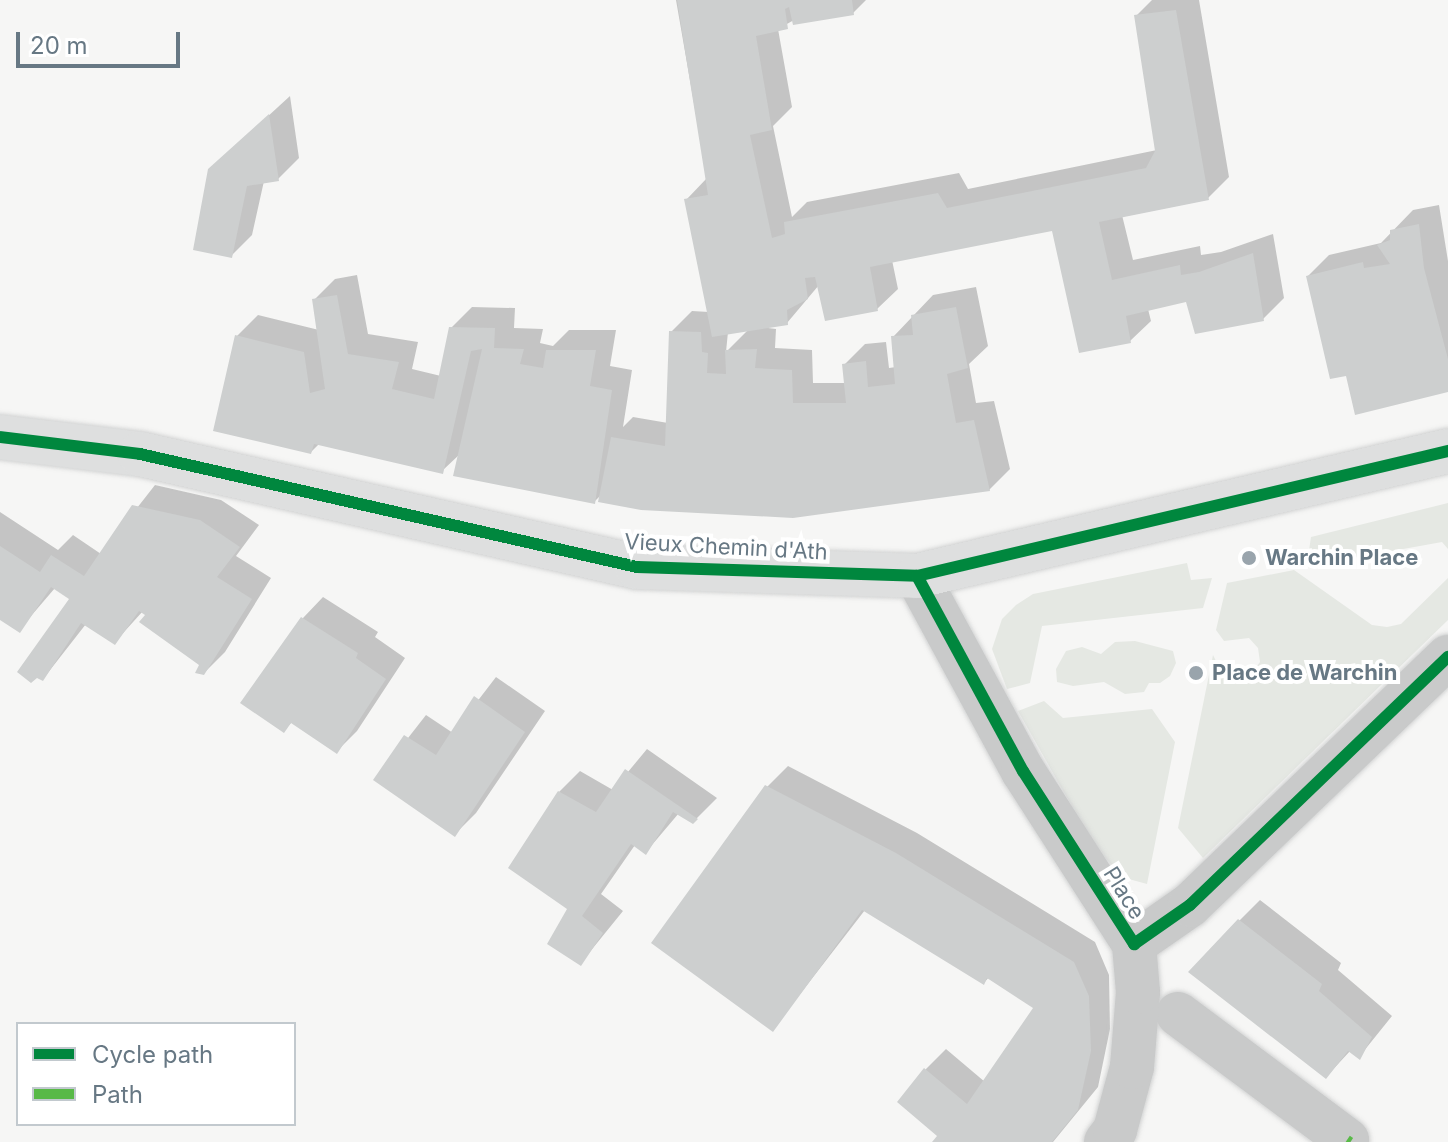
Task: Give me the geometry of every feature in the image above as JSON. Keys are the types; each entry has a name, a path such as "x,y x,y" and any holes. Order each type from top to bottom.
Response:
{"street":[{"name":"Vieux Chemin d'Ath","path":"0,437 140,454 637,567 917,576 1448,451"},
{"name":"Place","path":"917,576 1023,771 1134,944 1190,905 1448,657"},
{"path":"1106,1142 1115,1130 1132,1067 1138,992 1134,944"},
{"path":"1178,1014 1347,1140"}],"shaded area":[{"path":"1448,503 1448,549 1442,542 1320,564 1308,557 1311,537"},
{"path":"1187,563 1191,580 1212,578 1203,608 1042,626 1030,683 1007,689 992,649 1002,619 1016,605 1033,594"},
{"path":"1294,570 1372,625 1387,627 1401,624 1448,578 1448,620 1203,858 1178,828 1213,655 1222,673 1234,680 1248,678 1260,662 1258,648 1249,638 1224,641 1216,630 1227,583"},
{"path":"1135,641 1173,651 1176,663 1170,676 1160,683 1149,683 1144,692 1125,694 1104,682 1073,686 1057,682 1056,669 1066,651 1082,647 1101,654 1115,642"},
{"path":"1044,701 1063,718 1152,709 1175,742 1147,884 1125,878 1096,849 1018,711"}],"building":[{"path":"677,0 852,0 854,15 793,25 789,7 785,9 788,29 756,36 772,130 750,135 772,238 785,234 784,222 938,193 947,208 1146,168 1155,151 1134,15 1176,10 1209,200 1099,222 1112,280 1180,265 1181,275 1199,272 1253,253 1264,321 1195,334 1186,302 1126,316 1131,343 1079,353 1052,231 870,267 878,311 825,321 815,277 805,278 808,299 787,310 788,325 712,337 684,199 708,195"},
{"path":"269,114 279,181 247,186 232,258 193,250 208,169"},
{"path":"1419,224 1424,268 1448,359 1448,392 1355,415 1346,376 1330,379 1306,276 1363,262 1364,268 1390,264 1377,245 1390,240 1390,230"},
{"path":"337,295 348,354 399,362 392,389 434,399 449,327 495,328 494,348 524,349 520,364 543,368 546,350 596,350 590,386 612,390 595,504 453,476 482,349 471,351 443,474 314,444 311,454 213,431 235,335 304,352 310,393 325,389 312,299"},
{"path":"956,307 968,368 947,374 956,423 974,420 990,491 793,518 641,510 598,502 611,437 665,446 669,331 701,332 702,352 708,353 707,373 726,374 725,350 757,349 755,368 792,370 793,403 846,403 842,364 866,361 868,387 895,384 891,336 913,335 911,315"},
{"path":"132,505 200,520 240,547 217,577 252,599 204,675 195,673 199,665 139,622 145,615 139,611 115,645 81,623 43,681 37,678 31,683 17,672 69,599 51,587 20,633 0,620 0,546 40,572 51,555 84,576"},
{"path":"301,617 358,653 356,658 386,679 337,754 291,723 284,733 240,703"},
{"path":"474,696 525,732 455,837 373,780 404,735 436,755"},
{"path":"625,769 698,819 693,824 673,812 646,855 631,844 582,916 603,933 581,966 547,944 567,909 508,868 558,791 596,812"},
{"path":"765,785 896,853 1074,962 1089,996 1091,1051 1078,1110 1052,1142 932,1142 937,1136 897,1102 924,1068 967,1104 1033,1008 987,978 984,985 862,910 773,1032 651,943"},
{"path":"1238,919 1322,984 1319,991 1372,1037 1360,1060 1348,1051 1326,1079 1188,972"}],"cycle path":[{"path":"0,437 140,454 637,567 917,576 1448,451"},
{"path":"917,576 1023,771 1134,944 1190,905 1448,657"}],"place":[{"name":"Warchin Place","path":"1249,558"},
{"name":"Place de Warchin","path":"1196,673"}]}
